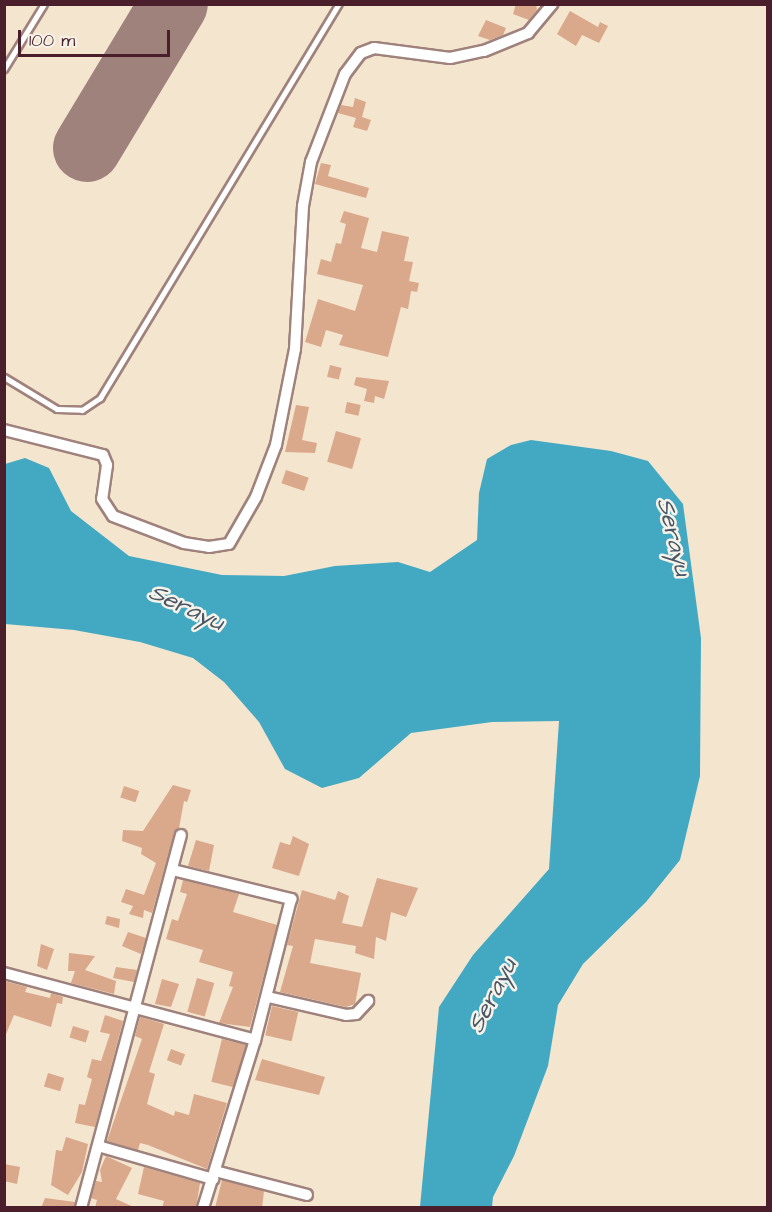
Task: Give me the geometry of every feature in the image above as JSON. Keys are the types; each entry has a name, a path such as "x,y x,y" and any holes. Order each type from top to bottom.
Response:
{"street":[{"path":"4,430 103,455 107,465 102,499 113,516 184,543 209,547 229,544 256,497 276,445 295,349 303,206 311,162 345,74 361,53 374,48 450,57 484,51 528,33 552,4"},
{"path":"81,1208 181,835"},
{"path":"173,870 291,899 268,997 203,1208"},
{"path":"4,973 255,1040"},
{"path":"268,997 346,1016 356,1014 368,1001"},
{"path":"98,1146 307,1195"}],"lane":[{"path":"4,69 44,4"},
{"path":"4,377 57,410 82,410 100,398 339,4"}],"water":[{"name":"Serayu","path":"531,440 611,451 648,461 683,504 701,638 700,776 680,860 646,902 583,964 558,1005 548,1066 514,1156 493,1197 492,1207 420,1207 439,1007 473,955 549,869 559,721 492,722 411,733 359,778 322,788 285,769 259,722 224,682 193,658 140,642 74,630 5,624 5,464 25,458 49,468 71,511 129,556 222,575 284,576 335,566 398,562 430,572 477,540 479,493 487,459 511,445"}],"building":[{"path":"516,4 536,4 537,10 529,20 513,14"},
{"path":"570,11 598,27 600,22 608,26 599,43 582,35 576,46 557,34"},
{"path":"486,20 506,28 503,35 490,40 478,36"},
{"path":"355,98 366,102 362,117 371,120 367,131 353,127 356,118 338,113 341,105 353,107"},
{"path":"321,163 331,165 328,176 369,188 366,198 315,184"},
{"path":"344,211 369,218 361,248 377,252 382,231 409,237 404,261 413,262 409,281 419,283 417,292 411,291 408,309 401,307 388,357 339,345 343,335 326,330 321,347 305,342 318,299 355,311 363,285 317,274 321,259 331,262 336,243 341,244 346,224 340,222"},
{"path":"330,365 342,368 339,380 327,377"},
{"path":"356,377 389,381 384,399 375,396 374,403 364,401 367,389 354,385"},
{"path":"347,402 361,405 358,416 345,413"},
{"path":"296,405 309,407 302,440 317,443 315,453 285,452"},
{"path":"336,431 361,438 352,469 327,462"},
{"path":"286,470 309,478 304,491 281,483"},
{"path":"173,785 191,790 187,802 184,801 179,828 174,833 152,913 144,910 143,918 129,914 133,906 121,902 126,889 144,895 156,863 141,854 142,848 122,841 123,830 143,831"},
{"path":"124,786 139,791 136,802 120,797"},
{"path":"293,836 309,844 299,876 272,868 280,842 290,845"},
{"path":"196,840 214,845 209,871 188,866"},
{"path":"377,878 418,888 406,917 391,912 386,941 376,937 374,959 355,953 356,946 315,939 310,963 361,973 355,1004 346,1007 280,992 293,946 287,945 302,890 335,900 338,891 349,896 342,923 362,927"},
{"path":"183,880 239,894 233,912 277,925 250,1027 219,1023 233,987 229,986 233,972 199,962 203,950 166,939 172,919 178,921 187,894 180,892"},
{"path":"107,916 120,919 119,928 105,924"},
{"path":"128,932 146,938 141,954 122,946"},
{"path":"41,944 54,949 47,970 37,966"},
{"path":"69,953 95,956 85,970 116,981 114,994 71,983 75,971 68,971"},
{"path":"116,967 137,970 134,982 113,978"},
{"path":"197,978 214,983 205,1017 187,1012"},
{"path":"162,979 179,984 171,1007 155,1004"},
{"path":"4,981 27,987 25,992 50,998 51,993 63,997 62,1004 57,1003 51,1027 14,1015 4,1039"},
{"path":"272,1006 298,1012 292,1041 265,1035"},
{"path":"105,1015 123,1021 95,1127 75,1123 79,1104 85,1105 92,1079 87,1077 92,1059 101,1061 110,1034 100,1032"},
{"path":"140,1017 164,1024 149,1072 155,1074 147,1104 174,1116 175,1111 189,1115 194,1094 227,1103 207,1169 148,1145 140,1143 138,1150 107,1141 142,1039 135,1036"},
{"path":"73,1026 89,1031 86,1042 69,1037"},
{"path":"222,1039 246,1045 236,1088 211,1082"},
{"path":"171,1049 185,1054 181,1065 167,1060"},
{"path":"262,1059 325,1077 319,1095 255,1080"},
{"path":"48,1073 64,1078 60,1091 44,1086"},
{"path":"66,1137 88,1144 82,1172 68,1195 51,1185 56,1150 62,1151"},
{"path":"106,1156 132,1168 116,1199 136,1208 95,1208 97,1200 91,1198 96,1181 102,1182 100,1170"},
{"path":"4,1164 20,1167 17,1184 4,1181"},
{"path":"144,1167 200,1183 196,1208 162,1208 164,1201 138,1194"},
{"path":"222,1180 264,1191 262,1208 215,1208"},
{"path":"45,1198 75,1202 74,1208 41,1208"}],"runway":[{"path":"87,148 174,4"}]}
